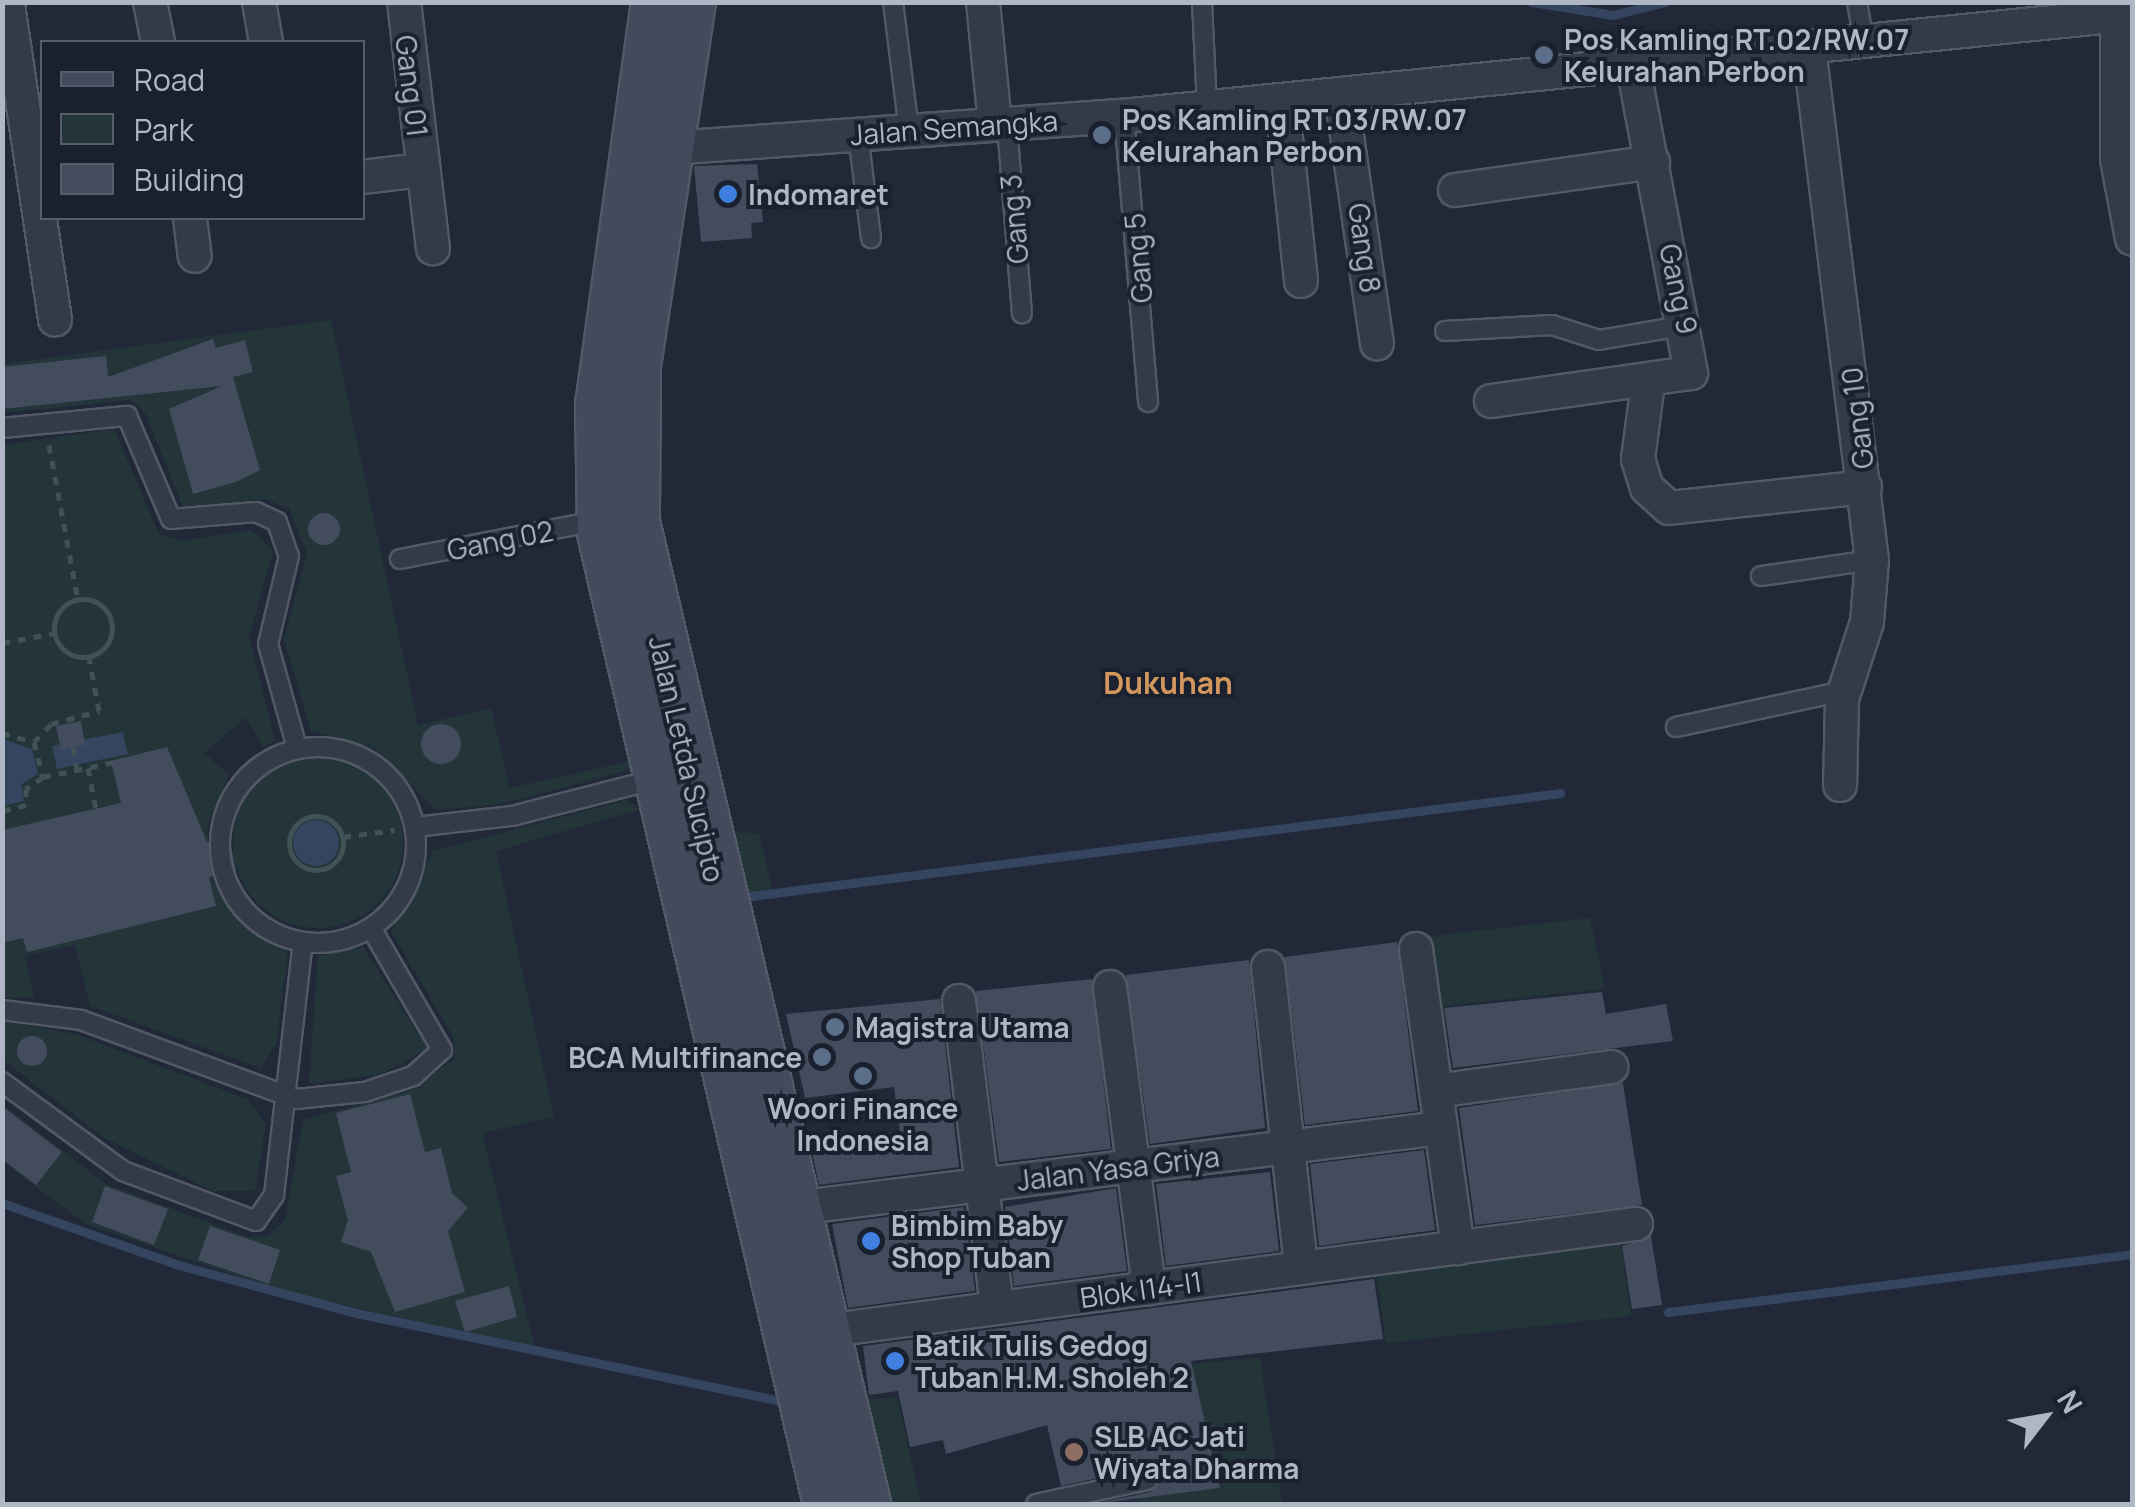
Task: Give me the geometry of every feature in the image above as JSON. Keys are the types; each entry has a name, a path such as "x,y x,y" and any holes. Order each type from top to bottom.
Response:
{"main road":[{"name":"Jalan Letda Sucipto","path":"656,2 657,163 636,367 632,476 641,562 671,775 824,1408 866,1504"},
{"name":"Jalan Letda Sucipto","path":"691,2 600,403 600,520 795,1208 824,1331 828,1504"}],"street":[{"path":"150,2 158,40"},
{"path":"259,2 266,40"},
{"name":"Gang 01","path":"404,2 433,248"},
{"path":"983,2 1001,124"},
{"path":"10,5 40,215"},
{"name":"Jalan Semangka","path":"657,163 858,134 1124,115 1809,48 2064,12 2125,15"},
{"path":"2125,15 2117,160 2132,239"},
{"name":"Gang 10","path":"1809,48 1872,560 1868,622 1844,691 1840,785"},
{"name":"Gang 9","path":"1491,401 1692,373 1687,325 1633,66"},
{"name":"Gang 8","path":"1340,94 1378,343"},
{"path":"1282,100 1301,282"},
{"path":"1455,190 1653,162"},
{"name":"Gang 01","path":"365,177 422,170"},
{"path":"41,220 55,320"},
{"path":"190,220 196,256"},
{"path":"1648,382 1638,459 1664,506 1865,487"},
{"path":"1416,949 1458,1248"},
{"path":"1268,967 1301,1268"},
{"path":"1110,988 1149,1288"},
{"path":"958,1000 997,1308"},
{"path":"1436,1090 1610,1068"},
{"name":"Jalan Yasa Griya","path":"795,1208 1441,1128"},
{"name":"Blok I14-I1","path":"824,1331 1636,1224"}],"lane":[{"path":"893,2 910,130"},
{"path":"1202,2 1207,107"},
{"path":"1857,2 1864,42"},
{"name":"Gang 5","path":"1124,115 1148,402"},
{"name":"Gang 3","path":"1001,124 1022,313"},
{"path":"858,134 871,238"},
{"path":"1446,331 1552,324 1592,340 1687,325"},
{"path":"2,428 126,416 175,522 256,512 282,528 288,566 268,644 297,748"},
{"name":"Gang 02","path":"400,560 600,520"},
{"path":"1761,576 1872,560"},
{"path":"1676,727 1844,691"},
{"path":"297,748 367,759 402,795 415,827 407,888 371,928 303,942 248,913 230,888 220,840 244,780 297,748"},
{"path":"415,827 512,816 671,775"},
{"path":"2,1010 81,1020 285,1096 366,1092 440,1058 437,1034 371,928"},
{"path":"2,1082 123,1171 249,1222 272,1204 303,942"},
{"path":"1036,1504 1147,1480"}],"path":[{"path":"45,423 78,600"},
{"path":"78,600 102,606 112,622 110,640 89,657 71,655 55,634 58,614 78,600"},
{"path":"2,643 55,634"},
{"path":"34,742 51,724 98,711 89,657"},
{"path":"2,733 34,742"},
{"path":"34,742 44,777"},
{"path":"73,747 77,768"},
{"path":"2,811 26,804 26,788 44,777 114,762"},
{"path":"88,768 96,808"},
{"path":"310,816 328,818 343,838 326,869 308,870 289,850 290,832 310,816"},
{"path":"343,838 415,827"}],"green space":[{"path":"331,320 418,725 491,708 510,788 631,761 630,770 500,804 436,810 375,748 311,731 284,639 307,553 289,508 265,499 184,509 145,413 131,400 3,413 2,364"},
{"path":"114,429 159,534 181,541 252,530 273,551 249,637 275,740 263,747 246,717 204,753 229,775 207,828 213,881 242,926 288,951 276,1044 261,1068 90,1006 75,945 25,956 34,997 3,998 3,445"},
{"path":"318,758 351,765 378,783 396,810 403,843 396,876 378,903 351,921 318,928 285,921 258,903 240,876 233,843 240,810 258,783 285,765"},
{"path":"626,800 642,809 496,851 554,1117 482,1133 535,1349 273,1288 84,1223 3,1162 2,1104 106,1184 247,1237 268,1236 285,1220 303,1120 409,1091 454,1060 454,1038 391,931 433,851"},
{"path":"728,832 759,833 773,893 743,897"},
{"path":"1590,918 1605,989 1433,1007 1423,937"},
{"path":"363,947 427,1048 383,1074 309,1084 318,956"},
{"path":"3,1021 75,1034 249,1100 266,1124 255,1191 212,1191 103,1137 3,1060"},
{"path":"1620,1237 1631,1316 1386,1343 1376,1270"},
{"path":"1260,1357 1282,1504 1138,1504 1108,1373"},
{"path":"897,1397 921,1504 885,1504 861,1400"}],"water":[{"path":"123,732 128,754 57,769 52,746"},
{"path":"3,739 32,749 38,774 21,785 24,801 3,806"},
{"path":"316,820 332,827 339,843 332,859 316,866 300,859 293,843 300,827"}],"building":[{"name":"Indomaret","path":"757,164 763,222 751,223 752,238 701,242 694,166"},
{"path":"213,339 216,348 245,340 253,372 233,377 260,470 236,482 193,494 169,409 222,386 2,409 2,367 106,356 108,377"},
{"path":"324,513 335,518 340,529 335,540 324,545 313,540 308,529 313,518"},
{"path":"81,721 85,745 61,750 56,726"},
{"path":"441,724 455,730 461,744 455,758 441,764 427,758 421,744 427,730"},
{"path":"167,747 207,842 229,837 236,870 209,877 216,906 27,952 23,938 2,943 2,830 121,803 111,761"},
{"path":"1397,942 1418,1111 1305,1125 1285,957"},
{"path":"1249,960 1265,1128 1150,1144 1126,975"},
{"path":"1092,979 1111,1149 999,1162 976,991"},
{"path":"1602,992 1606,1014 1666,1004 1673,1041 1453,1068 1444,1008"},
{"path":"940,999 959,1167 819,1185 810,1143 900,1132 894,1087 805,1098 786,1014"},
{"path":"32,1036 43,1040 47,1051 43,1062 32,1066 21,1062 17,1051 21,1040"},
{"path":"1623,1083 1642,1205 1475,1225 1459,1108"},
{"path":"410,1094 425,1152 441,1148 452,1193 468,1208 448,1231 465,1292 395,1312 371,1252 341,1242 348,1220 336,1176 351,1172 336,1113"},
{"path":"2,1106 62,1152 36,1185 2,1159"},
{"path":"1424,1150 1435,1230 1319,1246 1310,1164"},
{"path":"1270,1172 1279,1251 1166,1266 1156,1184"},
{"path":"105,1186 168,1209 154,1245 92,1222"},
{"path":"1116,1188 1127,1271 1014,1286 1005,1207"},
{"path":"964,1207 975,1291 848,1308 832,1224"},
{"path":"210,1226 280,1250 269,1284 198,1260"},
{"path":"1651,1236 1662,1305 1632,1309 1622,1246"},
{"path":"1374,1279 1383,1339 1191,1361 1220,1488 1093,1504 1151,1492 1159,1476 1144,1468 1061,1486 1047,1425 946,1454 943,1440 910,1447 898,1391 869,1395 863,1346"},
{"path":"509,1286 517,1317 465,1332 455,1301"}],"waterway":[{"path":"1532,2 1613,15 1665,2"},
{"path":"743,897 1560,793"},
{"path":"2,1203 182,1266 356,1313 781,1401"},
{"path":"1668,1312 2132,1254"}],"place":[{"name":"Pos Kamling RT.02/RW.07 Kelurahan Perbon","path":"1544,55"},
{"name":"Pos Kamling RT.03/RW.07 Kelurahan Perbon","path":"1102,135"},
{"name":"Indomaret","path":"728,194"},
{"name":"Magistra Utama","path":"835,1027"},
{"name":"BCA Multifinance","path":"822,1057"},
{"name":"Woori Finance Indonesia","path":"863,1076"},
{"name":"Bimbim Baby Shop Tuban","path":"871,1241"},
{"name":"Batik Tulis Gedog Tuban H.M. Sholeh 2","path":"895,1361"},
{"name":"SLB AC Jati Wiyata Dharma","path":"1074,1452"}],"district":[{"name":"Dukuhan","path":"1168,683"}]}
